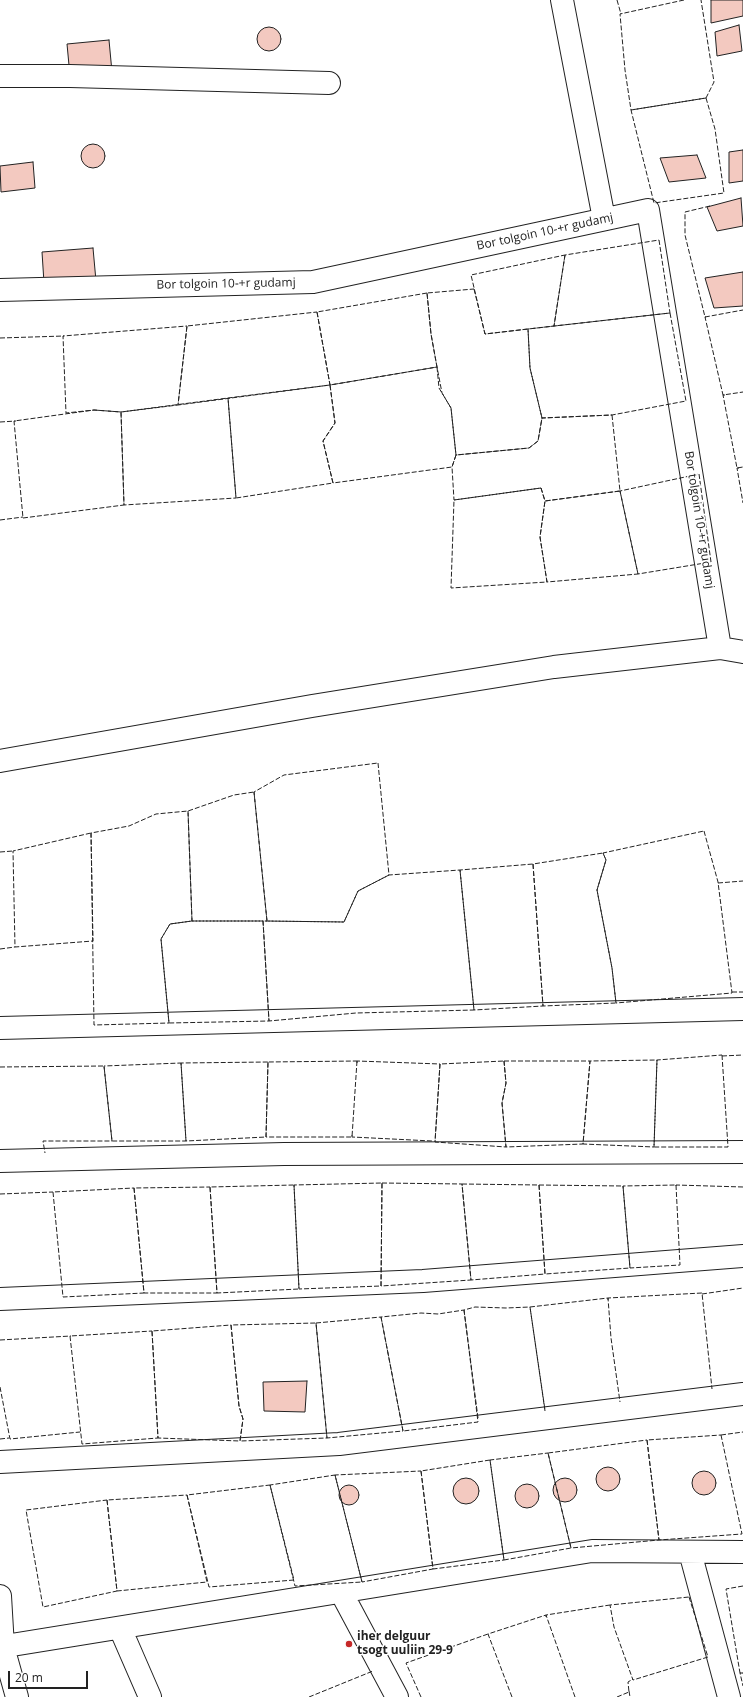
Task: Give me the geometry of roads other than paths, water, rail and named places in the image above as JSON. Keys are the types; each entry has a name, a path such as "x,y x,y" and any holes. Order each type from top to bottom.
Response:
{"street":[{"path":"562,0 604,219"},
{"path":"0,76 70,76 329,83"},
{"name":"Bor tolgoin 10-+r gudamj","path":"0,290 313,282 648,210 720,648"},
{"path":"0,761 304,708 546,668 720,648 743,652"},
{"path":"0,1028 743,1009"},
{"path":"0,1161 284,1154 743,1152"},
{"path":"0,1299 423,1281 743,1256"},
{"path":"0,1462 339,1444 743,1394"},
{"path":"2,1647 592,1551 743,1552"},
{"path":"690,1552 729,1697"},
{"path":"341,1592 397,1697"},
{"path":"0,1596 2,1647 17,1697"},
{"path":"120,1628 150,1697"}],"place":[{"name":"iher delguur tsogt uuliin 29-9","path":"349,1644"}]}
